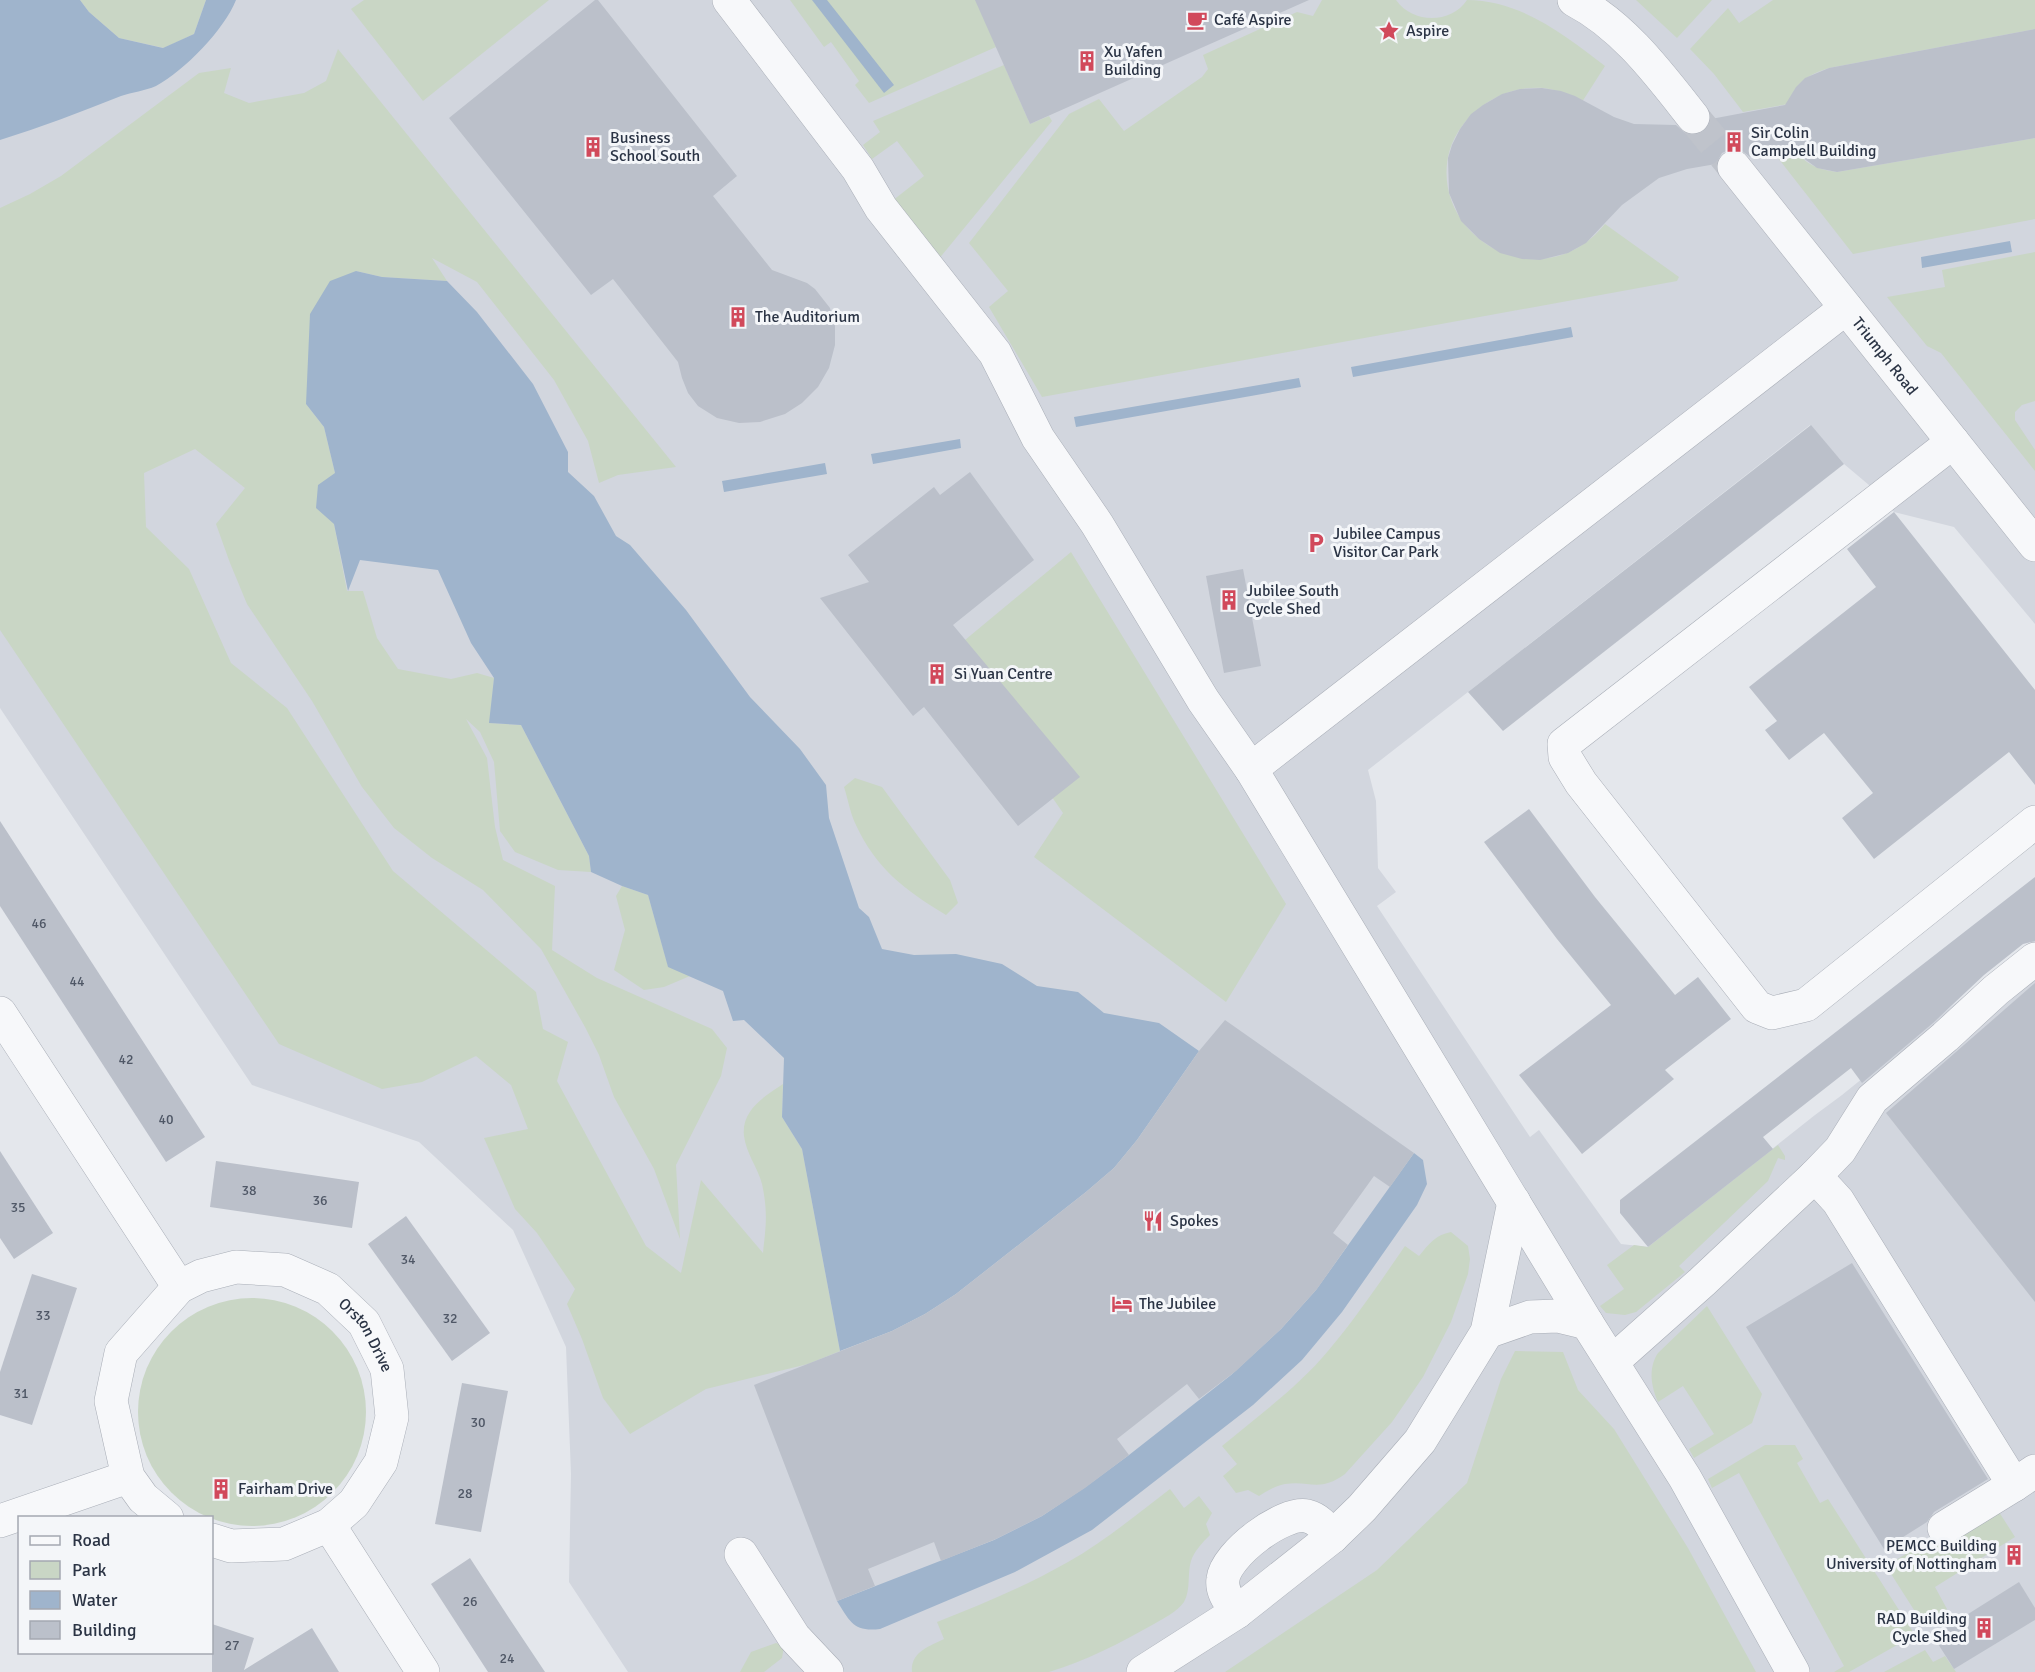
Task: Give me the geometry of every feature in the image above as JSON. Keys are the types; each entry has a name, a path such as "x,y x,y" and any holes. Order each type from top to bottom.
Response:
{"street":[{"path":"729,0 858,169 881,208 995,352 1038,438 1097,524 1203,700 1251,769 1587,1323 1686,1478 1793,1672"},
{"path":"1574,0 1595,13 1635,47 1693,117"},
{"name":"Triumph Road","path":"1734,167 1953,442 2030,528"},
{"path":"1251,769 1846,308"},
{"path":"1953,442 1564,744 1564,757 1581,783 1757,1007 1772,1013 1806,1005 2035,822"},
{"path":"1612,1362 1702,1282 1815,1176 1840,1150 1872,1099 1945,1038 1996,990 2035,959"},
{"path":"0,1013 179,1287"},
{"path":"1815,1176 1838,1201 2025,1478 1944,1528"},
{"path":"1143,1672 1237,1612 1332,1537 1362,1508 1420,1441 1487,1332 1514,1202"},
{"name":"Orston Drive","path":"165,1516 144,1498 128,1477 111,1401 121,1353 179,1287 201,1276 236,1268 285,1270 328,1289 364,1323 387,1369 392,1417 381,1462 354,1503 329,1525 284,1545 231,1546 213,1540"},
{"path":"1487,1332 1530,1317 1558,1316 1587,1323"},
{"path":"0,1521 128,1477"},
{"path":"1237,1612 1225,1595 1222,1581 1225,1568 1236,1554 1273,1525 1292,1516 1306,1516 1318,1521 1332,1537"},
{"path":"329,1525 423,1672"},
{"path":"741,1554 794,1636 827,1672"}],"shaded area":[{"path":"0,0 2035,0 2035,624 1954,527 1894,512 1882,496 1844,464 1810,425 1368,770 1376,801 1378,868 1396,892 1377,906 1530,1137 1539,1130 1621,1244 1648,1247 1842,1095 2035,939 2035,1672 628,1672 569,1582 571,1474 566,1347 513,1230 419,1142 252,1085 0,708"}],"green space":[{"path":"80,0 206,0 194,34 164,48 119,38 89,12"},
{"path":"364,0 549,0 423,101 351,9"},
{"path":"790,0 979,0 996,47 869,103 855,85 859,81 831,42 824,47"},
{"path":"1322,0 1396,0 1412,14 1432,18 1452,14 1467,0 1505,6 1558,31 1605,66 1582,102 1554,90 1528,88 1512,91 1483,105 1461,128 1453,142 1448,157 1449,194 1466,226 1479,239 1511,256 1541,259 1562,255 1581,246 1605,224 1679,277 1677,281 1042,397 989,307 1008,291 969,243 1069,114 1099,99 1124,131 1202,77 1208,69 1203,55 1297,12 1313,16"},
{"path":"1636,0 1712,0 1677,38"},
{"path":"1773,0 2035,0 2035,29 1829,68 1804,80 1795,90 1788,104 1743,112 1714,74 1690,49 1728,8 1739,23"},
{"path":"338,49 676,467 618,475 599,483 588,441 554,380 477,282 432,258 447,281 382,277 356,271 306,404 324,427 335,473 334,524 347,591 363,591 377,638 398,669 451,679 477,673 494,678 490,723 521,725 589,856 591,872 558,870 515,852 500,831 494,762 480,732 466,719 487,758 495,827 503,860 555,886 552,950 597,978 712,1029 727,1048 721,1076 676,1165 680,1239 654,1169 614,1097 599,1055 585,1027 541,949 483,890 432,858 394,828 362,787 312,701 247,604 216,524 245,488 195,449 144,473 146,527 189,569 231,663 287,708 393,871 536,992 543,1029 568,1042 557,1081 646,1246 681,1273 701,1180 763,1253 766,1218 764,1194 745,1142 744,1127 750,1111 783,1084 782,1117 802,1149 840,1351 808,1364 706,1389 630,1434 603,1398 567,1304 575,1289 537,1233 515,1209 484,1138 528,1129 511,1085 476,1056 422,1082 382,1089 279,1044 0,630 0,208 61,176 199,73 231,68 224,93 249,103 304,93 326,81"},
{"path":"1004,65 1030,124 1049,116 1052,121 938,260 892,201 924,176 897,141 872,159 863,145 880,132 873,121"},
{"path":"2035,138 2035,219 1853,254 1774,153 1795,149 1813,166 1837,172"},
{"path":"2035,252 2035,401 2022,405 2015,412 2015,420 2035,450 2035,471 1941,353 1927,346 1887,297 1945,287 1942,270"},
{"path":"1071,552 1286,904 1226,1002 1034,857 1063,813 965,640"},
{"path":"855,778 882,787 950,880 958,903 946,915 917,897 893,877 872,853 855,823 844,787"},
{"path":"622,886 648,895 668,966 690,976 664,987 644,990 614,970 625,930 616,896"},
{"path":"1778,1145 1785,1160 1778,1158 1768,1181 1679,1266 1685,1272 1636,1312 1625,1315 1606,1313 1600,1306 1624,1289 1607,1265 1634,1245 1648,1247"},
{"path":"1451,1232 1468,1246 1470,1259 1468,1274 1451,1322 1423,1377 1392,1422 1345,1474 1336,1480 1315,1485 1285,1484 1274,1487 1259,1496 1248,1490 1236,1493 1223,1476 1237,1464 1222,1446 1277,1401 1316,1364 1358,1313 1405,1246 1419,1256 1436,1238"},
{"path":"241,1298 263,1298 296,1306 325,1324 340,1339 353,1358 358,1368 366,1401 366,1423 358,1456 340,1485 325,1500 306,1513 296,1518 263,1526 241,1526 213,1519 213,1516 204,1516 179,1500 164,1485 151,1466 146,1456 138,1423 138,1401 146,1368 164,1339 179,1324 198,1311 208,1306"},
{"path":"1707,1306 1762,1394 1752,1423 1694,1458 1689,1449 1714,1434 1683,1386 1658,1402 1652,1383 1652,1371 1658,1353"},
{"path":"1515,1351 1563,1352 1578,1390 1614,1429 1688,1548 1756,1672 1225,1672 1377,1570 1467,1483 1501,1379"},
{"path":"1765,1445 1795,1445 1803,1459 1797,1463 1820,1503 1828,1499 1915,1635 1849,1672 1834,1672 1844,1666 1739,1473 1712,1488 1708,1479"},
{"path":"1170,1489 1184,1508 1199,1496 1212,1513 1206,1524 1210,1535 1196,1550 1191,1561 1186,1597 1174,1612 1103,1651 1049,1672 912,1672 914,1659 927,1647 944,1639 937,1622 1020,1587 1068,1562 1107,1537"},
{"path":"1999,1512 2015,1537 1935,1587 1947,1609 1923,1624 1886,1566 1937,1535 1945,1545"},
{"path":"776,1643 784,1646 782,1658 764,1672 740,1672 751,1652"},
{"path":"1925,1650 1933,1662 1945,1656 1956,1672 1884,1672"}],"water":[{"path":"0,0 80,0 89,12 119,38 163,48 194,34 206,0 236,0 223,24 191,60 156,86 121,96 0,140"},
{"path":"812,0 827,0 894,85 884,93"},
{"path":"2010,241 2012,252 1922,268 1921,257"},
{"path":"356,271 382,277 447,281 477,312 533,384 568,452 568,472 594,496 616,536 630,545 686,610 750,697 800,749 826,785 829,818 859,908 869,917 882,949 914,955 956,954 1002,964 1037,986 1078,992 1104,1013 1159,1023 1199,1051 1137,1140 1114,1168 956,1294 925,1314 892,1331 840,1351 802,1149 782,1117 784,1058 744,1020 733,1021 723,991 668,967 648,895 591,872 589,856 521,725 489,723 494,678 471,643 438,570 360,560 348,591 334,524 316,508 318,485 335,473 324,427 306,404 310,314 330,281"},
{"path":"1571,327 1573,337 1353,377 1351,367"},
{"path":"1299,378 1301,387 1076,427 1074,417"},
{"path":"960,439 961,448 873,464 871,454"},
{"path":"825,463 827,474 724,492 722,481"},
{"path":"1414,1153 1423,1160 1427,1184 1417,1205 1342,1312 1302,1360 1253,1405 1092,1530 1015,1572 880,1629 864,1629 849,1620 837,1601 994,1540 1042,1516 1129,1455 1231,1375 1281,1329 1316,1290"}],"building":[{"path":"595,0 598,0 737,176 713,196 772,270 807,283 815,289 830,308 835,326 835,345 829,368 818,387 802,403 785,414 760,422 739,423 717,418 698,406 688,393 678,362 613,279 591,295 449,118"},
{"name":"Xu Yafen Building","path":"975,0 1309,0 1030,124"},
{"name":"Sir Colin Campbell Building","path":"2035,29 2035,138 1837,172 1817,168 1792,150 1750,157 1741,150 1731,149 1722,153 1716,164 1687,169 1659,178 1622,205 1586,243 1568,253 1540,260 1522,259 1500,253 1479,239 1461,221 1449,193 1448,158 1460,129 1471,114 1502,94 1520,89 1542,88 1561,91 1614,117 1634,124 1676,125 1686,134 1695,136 1705,131 1711,119 1785,105 1796,87 1805,78 1829,68"},
{"path":"1811,425 1844,464 1503,731 1468,692"},
{"name":"Si Yuan Centre","path":"970,472 1034,560 953,625 1080,777 1018,826 924,707 913,716 820,598 869,582 848,555 934,487 940,495"},
{"path":"1894,512 2035,690 2035,785 2009,752 1874,859 1842,818 1873,793 1824,733 1789,760 1765,730 1777,721 1749,687 1876,587 1847,549"},
{"name":"Jubilee South Cycle Shed","path":"1243,569 1261,666 1224,673 1206,576"},
{"path":"1529,809 1595,897 1675,995 1698,977 1731,1019 1665,1070 1674,1079 1582,1154 1519,1075 1611,1005 1557,939 1484,842"},
{"path":"0,821 205,1137 166,1162 0,906"},
{"path":"2035,877 2035,941 2023,944 1984,975 1933,1023 1862,1083 1851,1068 1763,1137 1773,1149 1648,1247 1620,1213 1620,1200"},
{"path":"2035,983 2035,1302 1886,1113"},
{"name":"The Jubilee","path":"1225,1020 1414,1153 1390,1187 1374,1176 1333,1233 1348,1245 1317,1289 1281,1329 1236,1371 1199,1399 1187,1384 1117,1439 1129,1455 1042,1516 996,1539 941,1561 934,1542 868,1569 875,1586 837,1601 754,1385 892,1331 956,1294 1114,1168 1137,1140 1199,1051"},
{"path":"0,1151 53,1233 14,1259 0,1238"},
{"path":"216,1161 359,1182 352,1228 210,1207"},
{"path":"406,1216 490,1333 452,1361 368,1244"},
{"path":"1852,1263 1988,1479 1934,1512 1927,1522 1884,1549 1746,1327"},
{"path":"32,1274 77,1288 32,1425 0,1415 0,1372"},
{"path":"462,1383 508,1391 481,1532 435,1524"},
{"path":"470,1558 545,1672 488,1672 431,1584"},
{"name":"RAD Building Cycle Shed","path":"2019,1582 2035,1608 2035,1620 1954,1669 1933,1636"},
{"path":"213,1624 254,1638 244,1670 312,1628 339,1672 212,1672"}],"tunnel":[{"path":"1693,117 1734,167"}],"place":[{"name":"Café Aspire","path":"1197,20"},
{"name":"Aspire","path":"1389,31"},
{"name":"Xu Yafen Building","path":"1087,61"},
{"name":"Sir Colin Campbell Building","path":"1734,142"},
{"name":"Business School South","path":"593,147"},
{"name":"The Auditorium","path":"738,317"},
{"name":"Jubilee Campus Visitor Car Park","path":"1316,543"},
{"name":"Jubilee South Cycle Shed","path":"1229,600"},
{"name":"Si Yuan Centre","path":"937,674"},
{"name":"Spokes","path":"1153,1221"},
{"name":"The Jubilee","path":"1122,1304"},
{"name":"Fairham Drive","path":"221,1489"},
{"name":"PEMCC Building University of Nottingham","path":"2014,1555"},
{"name":"RAD Building Cycle Shed","path":"1984,1628"}]}
